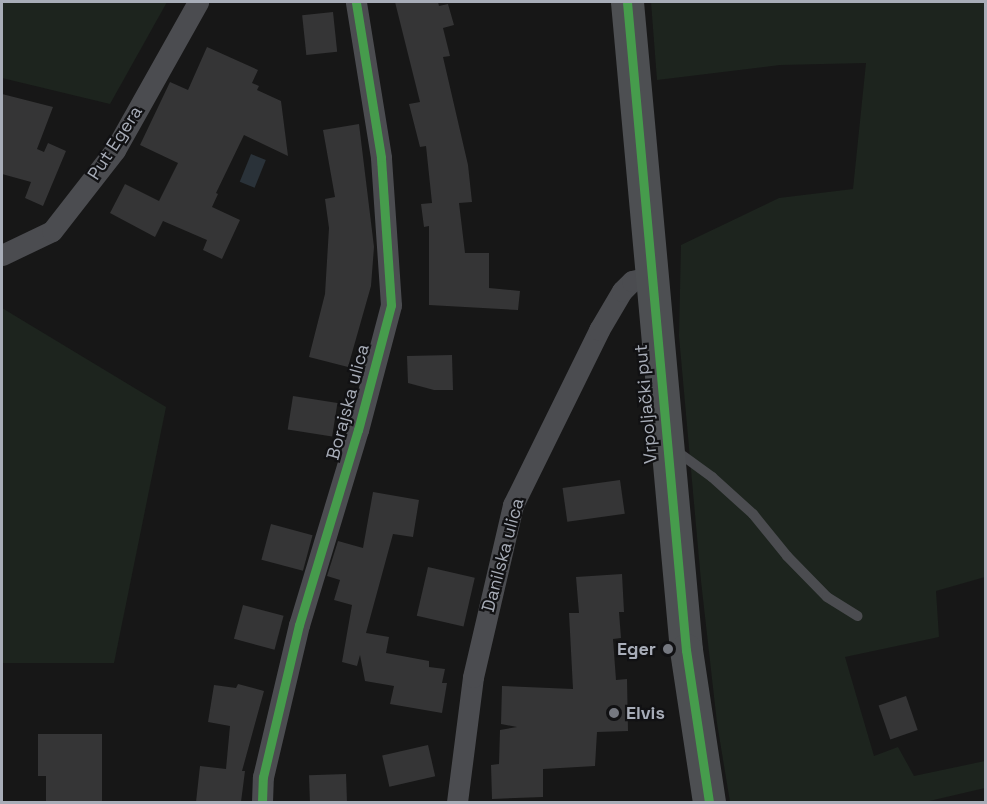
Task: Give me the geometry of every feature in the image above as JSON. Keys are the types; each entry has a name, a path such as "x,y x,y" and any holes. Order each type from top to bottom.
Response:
{"main road":[{"name":"Vrpoljački put","path":"627,2 650,277 686,650 710,802"}],"street":[{"name":"Put Egera","path":"2,255 52,231 115,150 198,2"},
{"name":"Borajska ulica","path":"262,802 263,777 299,625 358,430 391,305 381,157 356,2"},
{"name":"Danilska ulica","path":"457,802 473,677 513,505 599,330 622,291 632,281 650,277"}],"lane":[{"path":"666,443 712,477 753,514 787,556 827,597 858,616"}],"shaded area":[{"path":"2,2 167,2 110,104 2,78"},
{"path":"651,2 985,2 985,577 936,591 939,637 845,657 874,756 898,747 914,776 985,761 985,788 925,802 730,802 717,723 701,581 679,336 681,245 779,198 853,189 866,63 780,65 657,80"},
{"path":"251,154 266,160 255,188 240,182"},
{"path":"2,308 166,407 114,663 2,663"}],"building":[{"path":"395,2 438,2 439,6 448,4 454,25 443,28 450,56 443,57 468,165 472,202 459,203 465,253 489,253 489,288 520,291 518,310 429,305 429,226 424,227 421,204 432,203 426,146 420,147 409,104 420,102"},
{"path":"333,12 337,52 306,55 302,15"},
{"path":"207,47 258,70 252,83 259,86 257,90 281,101 288,156 244,135 216,193 218,194 212,207 240,220 222,259 203,250 207,240 163,221 155,237 110,213 125,184 159,201 178,163 140,145 170,82 188,90"},
{"path":"2,94 53,107 37,149 44,152 48,143 66,151 43,206 25,198 31,182 2,174"},
{"path":"359,124 374,247 371,286 348,367 309,357 325,294 329,228 325,199 335,197 323,130"},
{"path":"452,355 453,390 434,390 408,383 407,356"},
{"path":"293,396 337,403 332,437 288,430"},
{"path":"620,480 625,514 567,522 563,488"},
{"path":"373,492 419,500 413,537 393,534 366,633 389,637 386,653 429,661 429,667 445,669 442,683 447,683 442,713 390,704 394,686 365,681 360,655 357,666 342,662 352,605 334,600 340,580 327,576 338,541 363,548"},
{"path":"271,524 313,535 303,571 261,560"},
{"path":"428,567 475,578 464,627 417,616"},
{"path":"622,574 624,612 619,612 621,638 613,639 616,680 627,679 628,731 597,732 595,766 543,769 543,797 492,799 491,765 499,764 500,730 517,727 501,724 502,686 573,689 569,613 579,613 576,577"},
{"path":"243,605 284,616 275,650 234,639"},
{"path":"238,684 264,691 242,771 245,771 241,802 196,802 200,766 226,769 230,726 208,722 214,685 236,688"},
{"path":"906,696 918,730 890,739 879,705"},
{"path":"38,734 102,734 102,802 46,802 46,776 38,776"},
{"path":"428,745 435,776 389,787 382,756"},
{"path":"346,774 347,802 310,802 309,775"}],"cycle path":[{"path":"262,802 263,777 299,625 358,430 391,305 381,157 356,2"},
{"path":"627,2 686,650 709,802"}],"place":[{"name":"Eger","path":"668,649"},
{"name":"Elvis","path":"614,713"}]}
